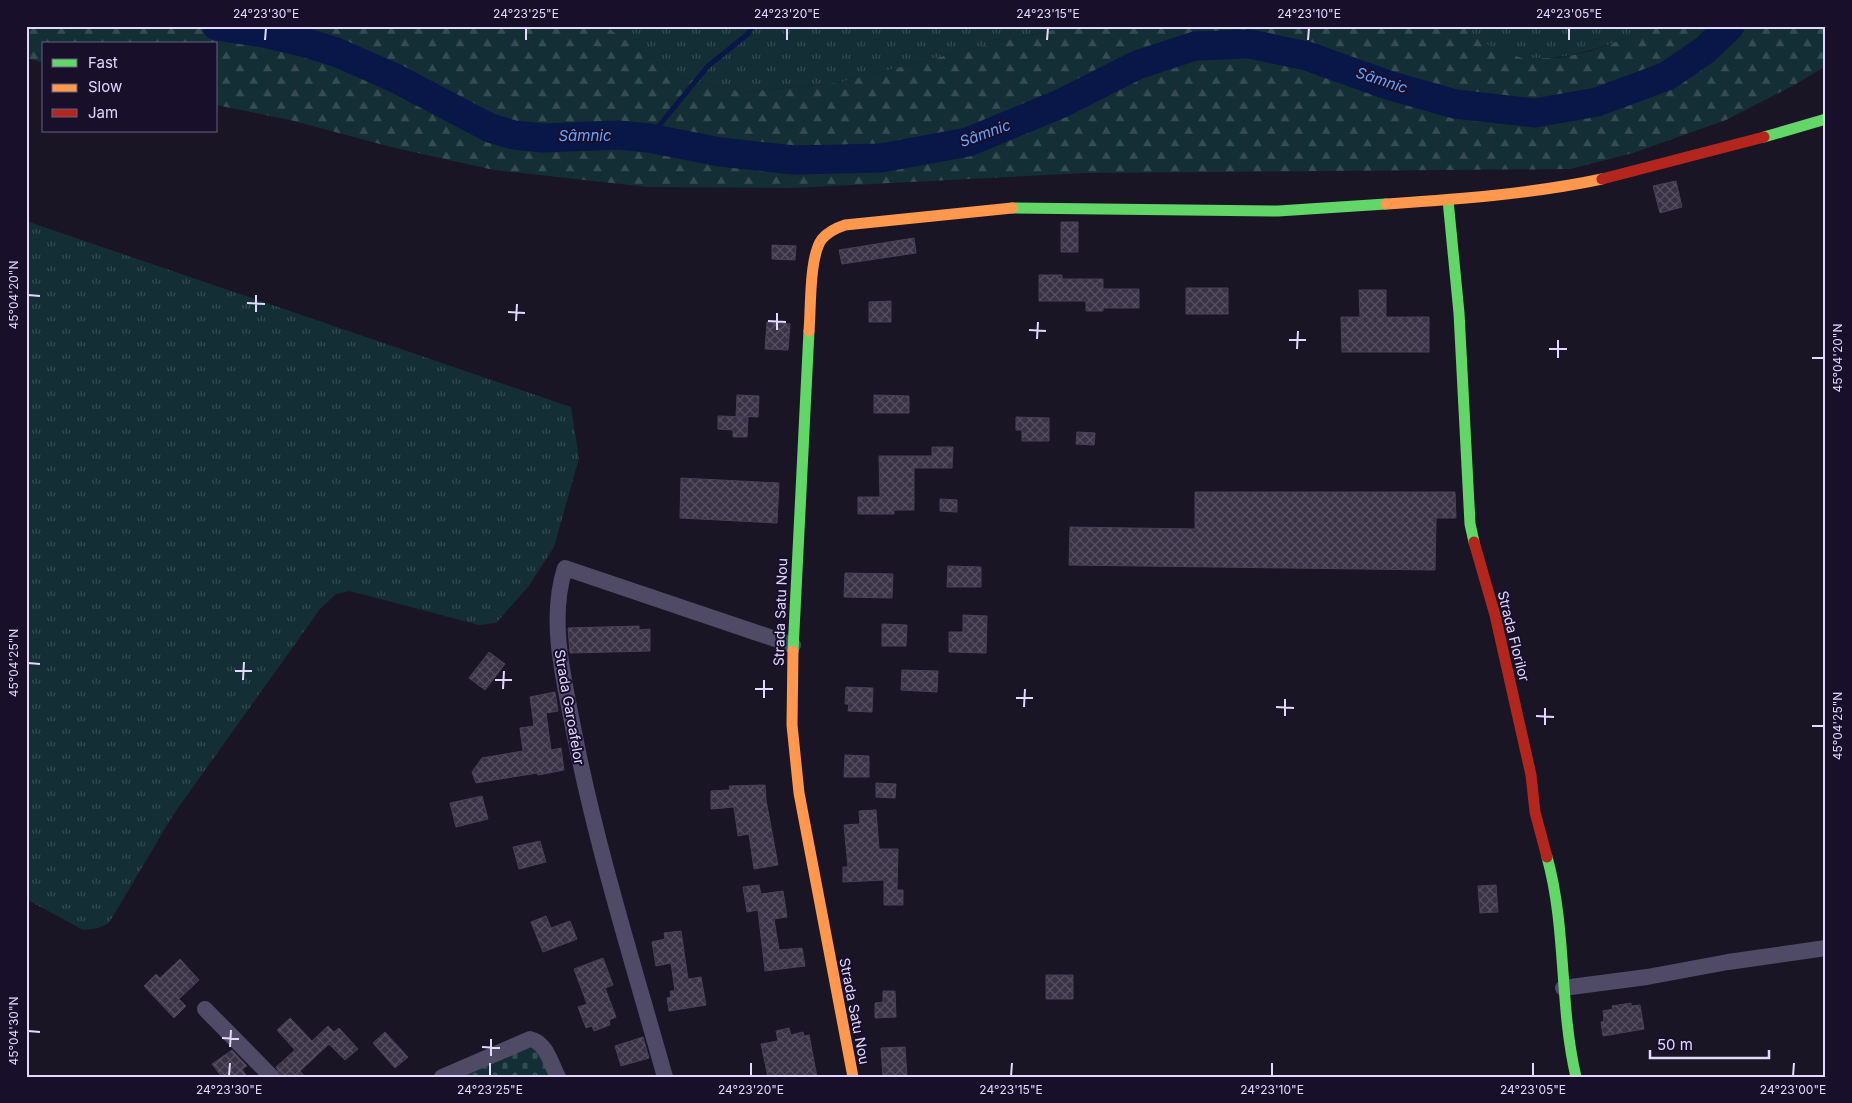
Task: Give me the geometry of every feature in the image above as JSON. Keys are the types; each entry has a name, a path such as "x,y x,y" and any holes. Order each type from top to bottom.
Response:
{"street":[{"path":"1448,200 1564,187 1788,132 1826,119"},
{"name":"Strada Satu Nou","path":"853,1077 796,771 792,725 793,644 813,268 817,246 823,237 832,230 845,225 1014,208 1278,211 1448,200"},
{"name":"Strada Florilor","path":"1448,200 1459,313 1470,524 1495,615 1531,776 1535,812 1552,875 1558,907 1569,1047 1576,1077"},
{"name":"Strada Garoafelor","path":"665,1077 583,779 559,648 557,611 560,584 565,568 793,644"},
{"path":"1563,988 1647,977 1728,962 1826,948"},
{"path":"205,1009 272,1077"},
{"path":"442,1077 530,1038 542,1044 558,1077"}],"green space":[{"path":"26,26 605,26 683,78 743,92 837,83 1011,39 1073,26 1463,26 1494,49 1522,58 1559,58 1591,51 1659,26 1826,26 1826,66 1796,84 1726,120 1633,153 1570,169 1085,173 793,188 648,187 494,170 391,147 290,120 218,105 218,42 42,42 42,62 26,58"},
{"path":"605,26 1073,26 1011,39 837,83 743,92 683,78"},
{"path":"1463,26 1659,26 1577,54 1533,59 1513,56 1493,49"},
{"path":"26,221 571,407 579,458 554,547 528,587 496,623 479,625 350,591 336,594 320,609 173,815 109,923 98,928 83,930 26,899"},
{"path":"529,1046 537,1047 552,1077 458,1077"}],"building":[{"path":"1676,181 1682,207 1660,213 1653,186"},
{"path":"1061,222 1078,222 1078,252 1061,252"},
{"path":"914,238 916,253 842,264 839,250"},
{"path":"772,245 796,246 795,260 772,259"},
{"path":"1039,275 1062,275 1062,279 1103,279 1103,289 1139,289 1139,308 1103,308 1103,311 1086,311 1086,301 1039,301"},
{"path":"1186,288 1228,288 1228,314 1186,314"},
{"path":"1359,290 1386,290 1386,317 1429,317 1429,352 1342,352 1341,317 1360,317"},
{"path":"891,301 891,322 869,322 869,302"},
{"path":"767,322 790,324 788,350 765,349"},
{"path":"737,395 759,396 758,417 736,416"},
{"path":"874,395 909,396 909,413 874,413"},
{"path":"718,416 748,417 747,437 733,437 733,430 718,429"},
{"path":"1016,417 1049,418 1049,441 1022,441 1022,430 1016,430"},
{"path":"1077,432 1095,433 1094,445 1076,444"},
{"path":"932,447 953,447 952,468 914,468 914,510 894,510 894,514 858,514 858,497 880,497 879,456 932,456"},
{"path":"681,478 779,483 777,523 680,518"},
{"path":"1195,492 1455,492 1456,518 1436,518 1435,570 1069,565 1070,527 1195,529"},
{"path":"940,499 957,500 957,512 940,511"},
{"path":"948,566 981,567 981,587 947,587"},
{"path":"845,573 893,574 892,598 844,597"},
{"path":"963,615 987,616 986,653 949,652 949,632 963,632"},
{"path":"882,624 907,625 906,646 882,646"},
{"path":"639,626 639,630 650,629 650,651 570,653 568,628"},
{"path":"489,652 505,664 485,690 469,678"},
{"path":"902,670 938,671 937,692 901,690"},
{"path":"846,687 873,688 872,712 848,711 849,704 845,704"},
{"path":"555,692 558,711 546,713 551,750 561,748 564,770 476,783 472,772 482,758 523,751 520,728 534,726 530,697"},
{"path":"845,755 869,756 869,777 844,777"},
{"path":"876,783 896,784 895,798 876,797"},
{"path":"765,785 778,865 754,869 749,834 738,836 734,807 711,809 711,791 730,790 729,786"},
{"path":"482,796 488,819 456,827 450,803"},
{"path":"876,810 879,849 898,849 897,890 903,890 903,905 884,905 884,880 843,882 843,867 848,867 844,825 860,824 859,811"},
{"path":"540,841 546,862 519,869 513,847"},
{"path":"759,885 761,894 783,891 787,917 774,919 779,950 802,948 805,966 765,971 758,910 747,912 743,887"},
{"path":"1496,885 1498,912 1480,913 1478,886"},
{"path":"546,916 551,928 570,921 577,939 543,952 531,922"},
{"path":"681,931 688,979 701,977 706,1005 669,1011 667,998 671,997 670,991 675,991 671,963 656,966 652,942 665,939 664,933"},
{"path":"603,958 613,985 605,988 616,1017 609,1020 610,1025 594,1031 592,1026 586,1028 578,1007 587,1004 574,969"},
{"path":"180,959 199,980 179,999 186,1006 174,1018 144,986 156,974 160,978"},
{"path":"1046,975 1073,975 1073,999 1046,999"},
{"path":"883,991 895,991 896,1017 875,1018 875,1003 883,1002"},
{"path":"1631,1003 1631,1006 1640,1005 1644,1029 1603,1036 1601,1022 1604,1021 1603,1011 1613,1009 1612,1006"},
{"path":"290,1018 312,1041 328,1026 334,1032 339,1028 358,1049 345,1060 329,1044 300,1071 305,1077 282,1077 276,1067 295,1050 277,1030"},
{"path":"789,1028 791,1035 803,1032 804,1036 809,1035 817,1077 768,1077 761,1044 778,1041 776,1031"},
{"path":"385,1032 408,1057 395,1068 373,1043"},
{"path":"643,1037 649,1058 621,1066 615,1046"},
{"path":"905,1047 907,1077 883,1077 881,1048"},
{"path":"232,1050 247,1066 242,1069 247,1077 222,1077 212,1064"}],"waterway":[{"name":"Sâmnic","path":"217,26 264,33 336,52 395,78 490,128 514,135 543,138 618,135 649,138 720,152 794,160 881,158 968,142 1062,103 1137,65 1195,46 1250,44 1307,56 1388,85 1455,104 1535,113 1597,102 1667,76 1705,50 1730,26"},
{"path":"649,138 708,66 749,33 752,26"}],"traffic: fast":[{"path":"1764,137 1826,119"},
{"path":"1448,200 1459,313 1470,524 1474,542"},
{"path":"1012,208 1278,211 1386,204"},
{"path":"793,651 809,331"},
{"path":"1547,857 1558,912 1567,1022 1576,1077"}],"traffic: slow":[{"path":"1386,204 1521,192 1602,179"},
{"path":"809,331 811,283 815,257 822,239 832,230 845,225 1012,208"},
{"path":"793,651 792,725 799,793 853,1077"}],"traffic: jam":[{"path":"1602,179 1764,137"},
{"path":"1474,542 1495,615 1531,775 1535,812 1547,857"}]}
